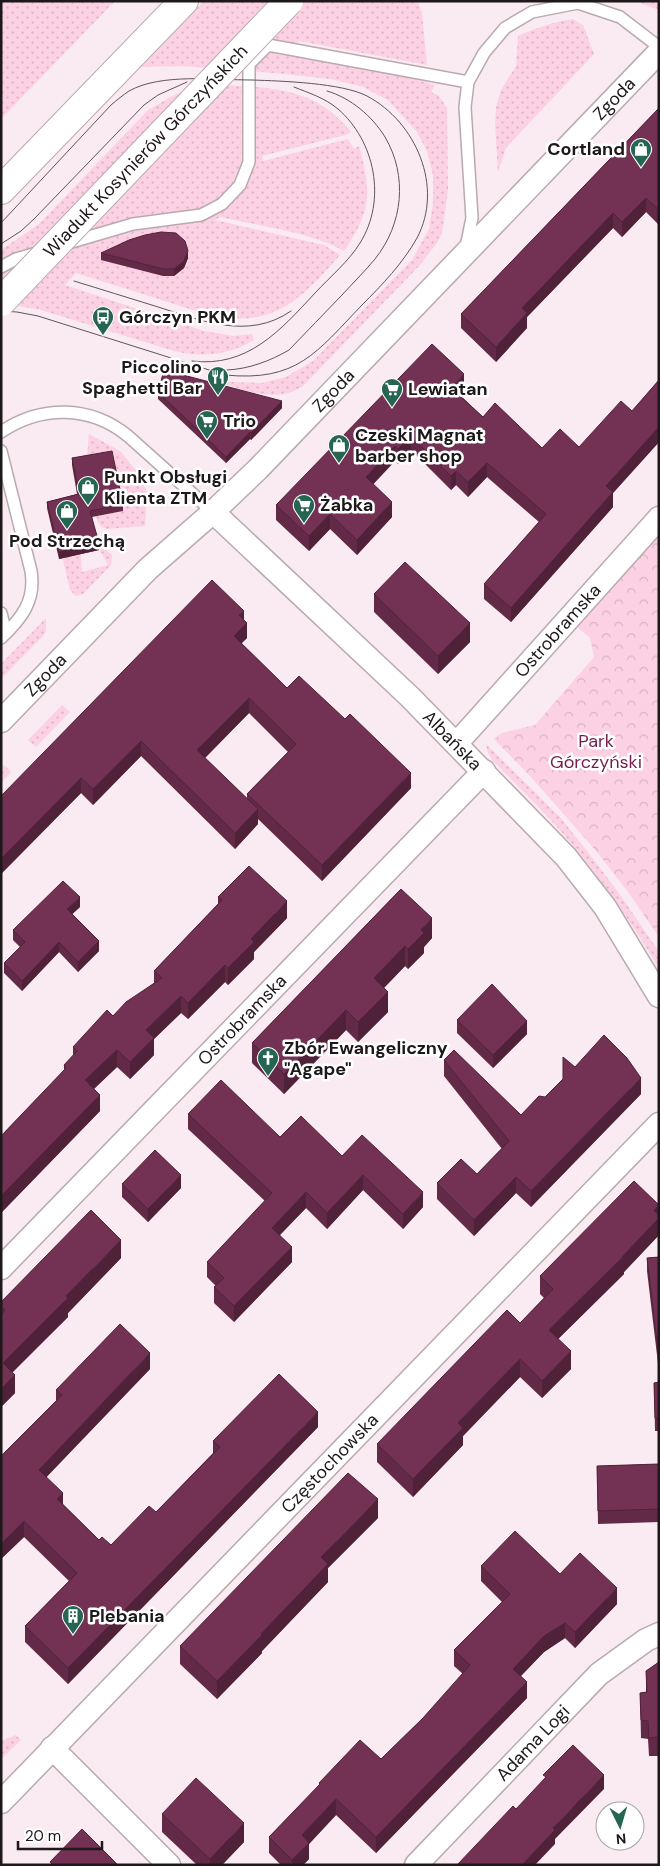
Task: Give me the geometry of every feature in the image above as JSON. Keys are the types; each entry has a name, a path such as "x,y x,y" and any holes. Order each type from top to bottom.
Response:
{"main road":[{"path":"1,190 184,1"},
{"name":"Wiadukt Kosynierów Górczyńskich","path":"1,302 289,1"}],"street":[{"name":"Zgoda","path":"1,721 148,569 214,512 258,469 659,52"},
{"name":"Albańska","path":"214,512 410,697 566,856 605,907 659,996"},
{"name":"Ostrobramska","path":"456,743 659,518"},
{"name":"Ostrobramska","path":"1,1268 484,771"},
{"name":"Częstochowska","path":"1,1802 659,1124"},
{"name":"Adama Logi","path":"416,1865 599,1674 646,1640 659,1634"},
{"path":"52,1748 169,1865"}],"lane":[{"path":"460,259 468,240 472,218 465,107 468,82 484,53 505,28 532,12 578,4 620,17 659,47"},
{"path":"1,267 16,258 133,224 201,215 222,204 240,185 249,162 249,64 268,45 468,82"},
{"path":"1,432 27,418 47,413 73,412 97,418 114,426 128,436 214,512"},
{"path":"1,451 29,563 32,586 25,611 4,636"},
{"path":"1,612 4,636"}],"green space":[{"path":"1,1 115,1 1,119"},
{"path":"204,1 418,1 422,14 427,65 299,41 288,53 389,71 435,85 431,92 439,96 447,108 448,190 442,233 437,243 420,265 303,386 285,394 275,395 254,392 204,377 231,382 262,383 286,377 313,361 412,260 429,229 433,203 433,175 427,151 417,132 388,100 363,87 331,79 275,73 182,66 141,67"},
{"path":"635,1 659,1 659,10"},
{"path":"573,19 583,25 594,54 506,148 498,172 495,125 496,107 501,90 516,66 518,36 531,30"},
{"path":"220,85 275,89 308,98 323,106 337,117 351,132 262,156 263,161 348,139 354,149 359,146 366,176 366,201 360,225 344,251 301,234 220,217 215,220 324,245 340,255 312,285 284,307 268,314 251,318 232,318 209,315 76,273 65,285 204,331 234,336 252,334 254,340 244,345 225,352 205,355 174,351 41,310 1,305 1,250 39,224 148,110 174,95 197,87"},
{"path":"89,434 120,451 139,474 147,492 145,526 106,529 99,524 96,516 122,511 87,457"},
{"name":"Park Górczyński","path":"659,535 659,937 597,852 530,776 494,739 502,733 535,725 594,657 590,638 577,627"},
{"path":"80,545 82,572 108,565 97,545 112,555 111,565 83,594 76,596 70,590 62,555"},
{"path":"46,618 46,631 43,636 1,679 1,664"},
{"path":"62,705 70,712 36,747 28,740"},
{"path":"486,744 560,817 591,856 659,952 659,968 624,914 587,863 554,823 493,761 488,753"},
{"path":"4,765 11,772 1,783 1,768"},
{"path":"16,1735 21,1740 1,1759 1,1741"}],"building":[{"path":"659,108 659,210 646,198 622,222 613,213 522,308 527,313 496,347 461,314"},
{"path":"161,232 176,233 185,241 188,251 184,261 174,269 163,269 101,253 129,240"},
{"path":"432,344 464,374 451,388 483,417 495,403 542,448 560,429 579,447 621,401 632,411 659,380 659,427 606,486 613,492 511,608 484,584 546,514 487,463 468,482 456,471 451,476 411,436 398,449 395,446 366,477 392,502 357,540 330,514 309,536 276,505"},
{"path":"164,370 282,401 226,457 158,392"},
{"path":"112,451 123,504 90,511 99,543 59,552 47,502 79,494 72,458"},
{"path":"405,562 470,623 438,656 374,594"},
{"path":"212,580 244,611 239,615 247,623 234,636 287,688 299,676 345,719 350,714 411,773 322,865 247,794 296,744 249,698 197,750 258,809 235,833 141,741 93,789 81,778 1,859 1,796"},
{"path":"249,866 287,901 251,939 254,942 228,968 225,965 188,1003 181,996 146,1030 154,1038 130,1062 117,1050 85,1080 100,1095 1,1196 1,1136 66,1068 64,1065 77,1051 73,1047 107,1010 113,1016 126,1002 162,978 154,971 222,900 218,897"},
{"path":"63,881 80,897 67,909 99,941 78,962 59,942 22,981 4,963 25,942 13,930"},
{"path":"401,889 432,918 421,930 424,933 408,949 405,946 374,978 388,992 358,1022 346,1010 284,1074 252,1043"},
{"path":"492,984 527,1021 493,1055 457,1020"},
{"path":"604,1035 627,1058 641,1078 531,1191 516,1177 474,1220 437,1183 461,1159 477,1174 509,1141 444,1060 454,1050 521,1115 539,1096 545,1097 563,1079 563,1057 575,1067"},
{"path":"221,1080 280,1137 301,1116 342,1156 362,1135 423,1192 403,1214 363,1175 327,1213 306,1192 272,1228 292,1247 234,1306 214,1287 224,1278 207,1262 272,1193 188,1114"},
{"path":"155,1150 181,1175 148,1209 122,1184"},
{"path":"634,1181 659,1205 654,1210 659,1218 622,1257 624,1256 549,1330 571,1351 542,1381 520,1359 458,1423 463,1428 413,1479 377,1444 507,1310 520,1323 553,1289 540,1276"},
{"path":"91,1210 121,1240 66,1296 68,1298 3,1363 15,1375 1,1389 1,1315 5,1310 1,1306 1,1302"},
{"path":"659,1257 659,1359 647,1258"},
{"path":"120,1324 150,1353 39,1470 63,1493 57,1499 99,1540 102,1537 111,1545 149,1506 156,1512 220,1447 213,1441 279,1374 318,1412 68,1668 25,1626 77,1573 24,1521 1,1544 1,1456 62,1395 56,1390"},
{"path":"659,1382 659,1418 655,1418 654,1383"},
{"path":"659,1464 659,1509 598,1511 597,1466"},
{"path":"348,1473 378,1499 321,1557 328,1564 217,1681 180,1646"},
{"path":"515,1531 560,1574 580,1553 617,1588 575,1632 565,1623 544,1636 513,1669 527,1682 376,1837 336,1799 302,1835 309,1843 292,1860 269,1837 360,1740 381,1759 423,1718 470,1665 454,1650 510,1594 481,1566"},
{"path":"659,1662 659,1737 649,1738 648,1721 641,1720 640,1693 647,1692 646,1671"},
{"path":"573,1745 604,1775 553,1828 555,1830 522,1865 457,1865 513,1806 516,1809 546,1777 543,1775"},
{"path":"196,1778 244,1823 210,1859 162,1814"},
{"path":"82,1829 118,1865 53,1865 50,1862"}],"tram line":[{"path":"1,223 111,105 129,91 142,85 172,80 205,79 295,82 328,85 367,96 384,107 399,122 411,139 420,158 426,178 425,218 417,238 399,265 331,337 303,361 288,369 270,374 250,376 225,375 38,316 1,311"},
{"path":"1,244 21,231 34,219 144,105 158,95 187,82"},
{"path":"192,361 212,362 230,359 246,353 261,344 289,321 339,269 360,243 368,226 375,190 373,172 361,137 351,122 333,105 294,87"},
{"path":"227,370 259,364 289,350 371,264 392,231 399,200 397,168 392,152 380,129 367,115 344,98 327,91"},
{"path":"74,281 206,322 224,325 258,325 275,320 291,311"}],"place":[{"name":"Cortland","path":"641,168"},
{"name":"Górczyn PKM","path":"103,336"},
{"name":"Piccolino Spaghetti Bar","path":"218,396"},
{"name":"Lewiatan","path":"392,408"},
{"name":"Trio","path":"207,440"},
{"name":"Czeski Magnat barber shop","path":"339,464"},
{"name":"Punkt Obsługi Klienta ZTM","path":"88,506"},
{"name":"Żabka","path":"304,524"},
{"name":"Pod Strzechą","path":"67,530"},
{"name":"Zbór Ewangeliczny \"Agape\"","path":"268,1077"},
{"name":"Plebania","path":"73,1635"}]}
